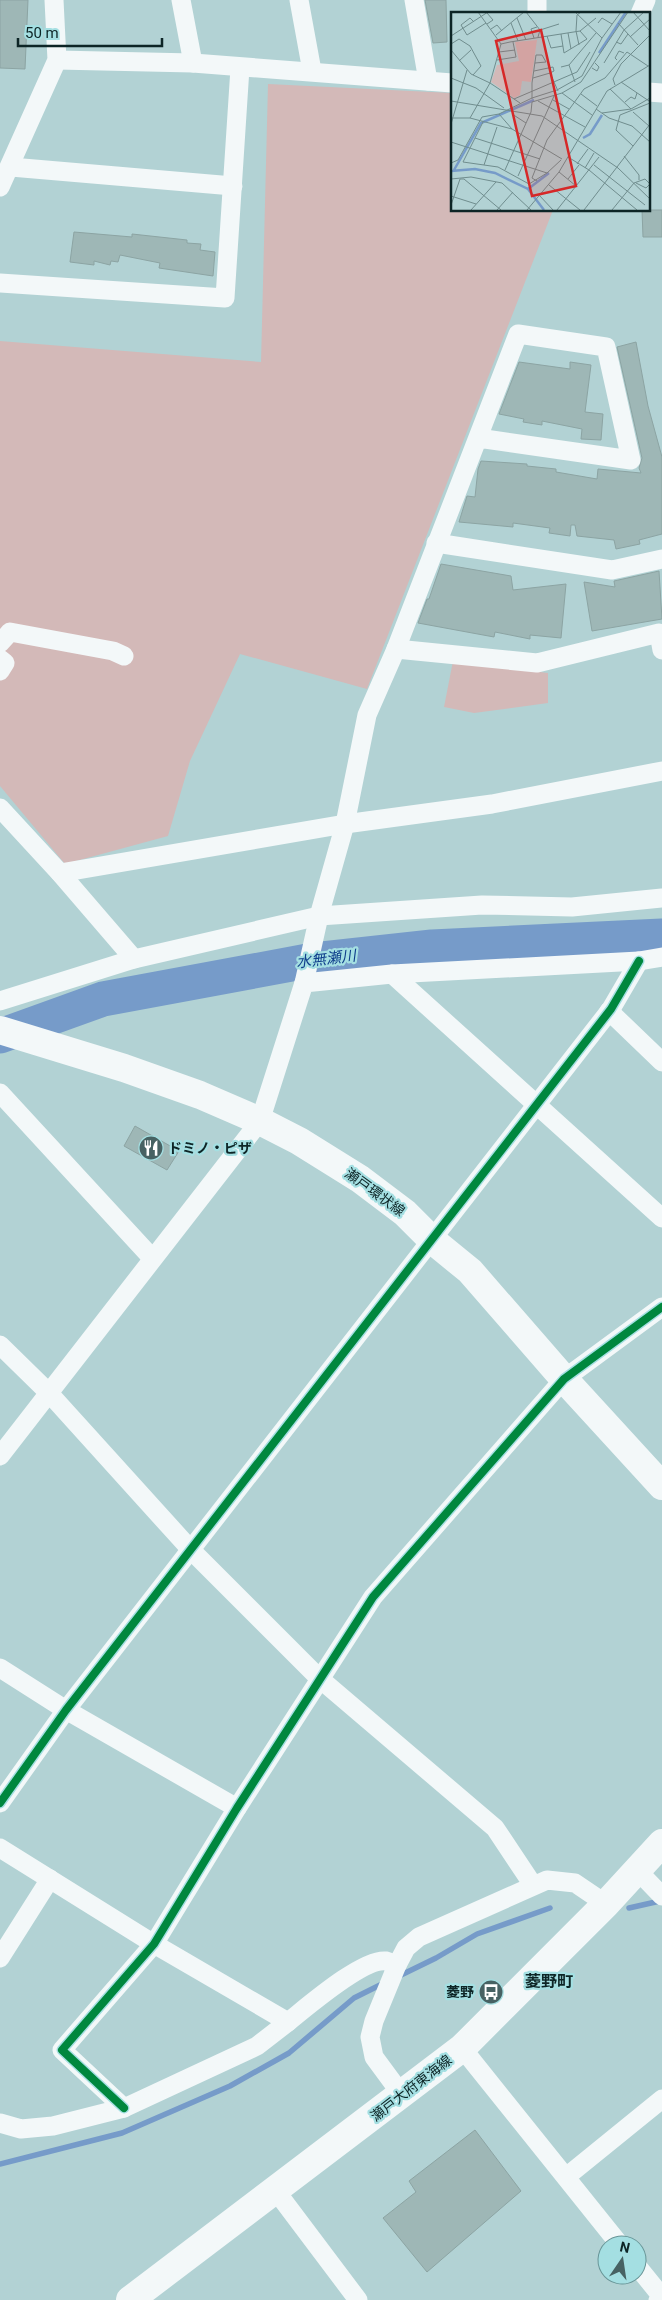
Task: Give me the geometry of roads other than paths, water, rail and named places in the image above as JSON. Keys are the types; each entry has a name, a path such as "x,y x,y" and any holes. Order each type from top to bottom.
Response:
{"main road":[{"name":"瀬戸環状線","path":"0,1030 167,1082 260,1121 300,1141 360,1179 405,1213 432,1240 470,1271 564,1379 662,1486"},
{"name":"瀬戸大府東海線","path":"130,2300 462,2048 606,1904 643,1876 662,1843"}],"street":[{"path":"0,187 11,167 57,60 54,0"},
{"path":"181,0 193,63"},
{"path":"299,0 312,72"},
{"path":"414,0 428,81"},
{"path":"641,12 646,0"},
{"path":"57,60 193,63 451,83"},
{"path":"0,283 225,298 240,68"},
{"path":"11,167 233,186"},
{"path":"0,1456 260,1121 304,983 319,916 345,824 366,715 396,649 518,334 606,347 631,460 478,438"},
{"path":"436,543 612,570 662,559"},
{"path":"0,644 10,632 112,651 124,656"},
{"path":"396,649 536,663 661,639"},
{"path":"0,659 5,663 0,671"},
{"path":"60,873 345,824 492,804 662,772"},
{"path":"0,808 60,873 134,959"},
{"path":"0,1001 134,959 319,916 482,905 572,907 662,898"},
{"path":"304,983 392,974 639,961 662,957"},
{"path":"0,1803 66,1710 609,1011 639,961"},
{"path":"392,974 662,1218"},
{"path":"609,1011 662,1062"},
{"path":"0,1094 152,1258"},
{"path":"124,2108 62,2050 154,1944 319,1678 373,1597 564,1379 662,1307"},
{"path":"0,1345 49,1393 191,1550 319,1678 496,1828 533,1885"},
{"path":"0,1668 66,1710 237,1808"},
{"path":"0,1848 154,1944 288,2022"},
{"path":"643,1876 662,1896"},
{"path":"0,1958 50,1879"},
{"path":"402,2095 374,2057 370,2037 374,2021 406,1948 419,1937 547,1880 575,1883 606,1904"},
{"path":"0,2123 21,2129 53,2126 124,2108 257,2046 326,1992 356,1972 372,1964 385,1961 397,1965"},
{"path":"462,2048 612,2235"},
{"path":"566,2177 662,2099"},
{"path":"276,2191 358,2300"},
{"path":"647,2278 662,2297 658,2300"}],"waterway":[{"name":"水無瀬川","path":"0,1036 103,999 313,960 432,947 662,936"},
{"path":"629,1908 660,1901"},
{"path":"397,1977 436,1958 477,1934 550,1908"},
{"path":"0,2164 122,2133 230,2086 289,2053 354,1998 384,1983"}],"place":[{"name":"ドミノ・ピザ","path":"151,1148"},
{"name":"菱野","path":"491,1992"}],"district":[{"name":"菱野町","path":"549,1981"}]}
